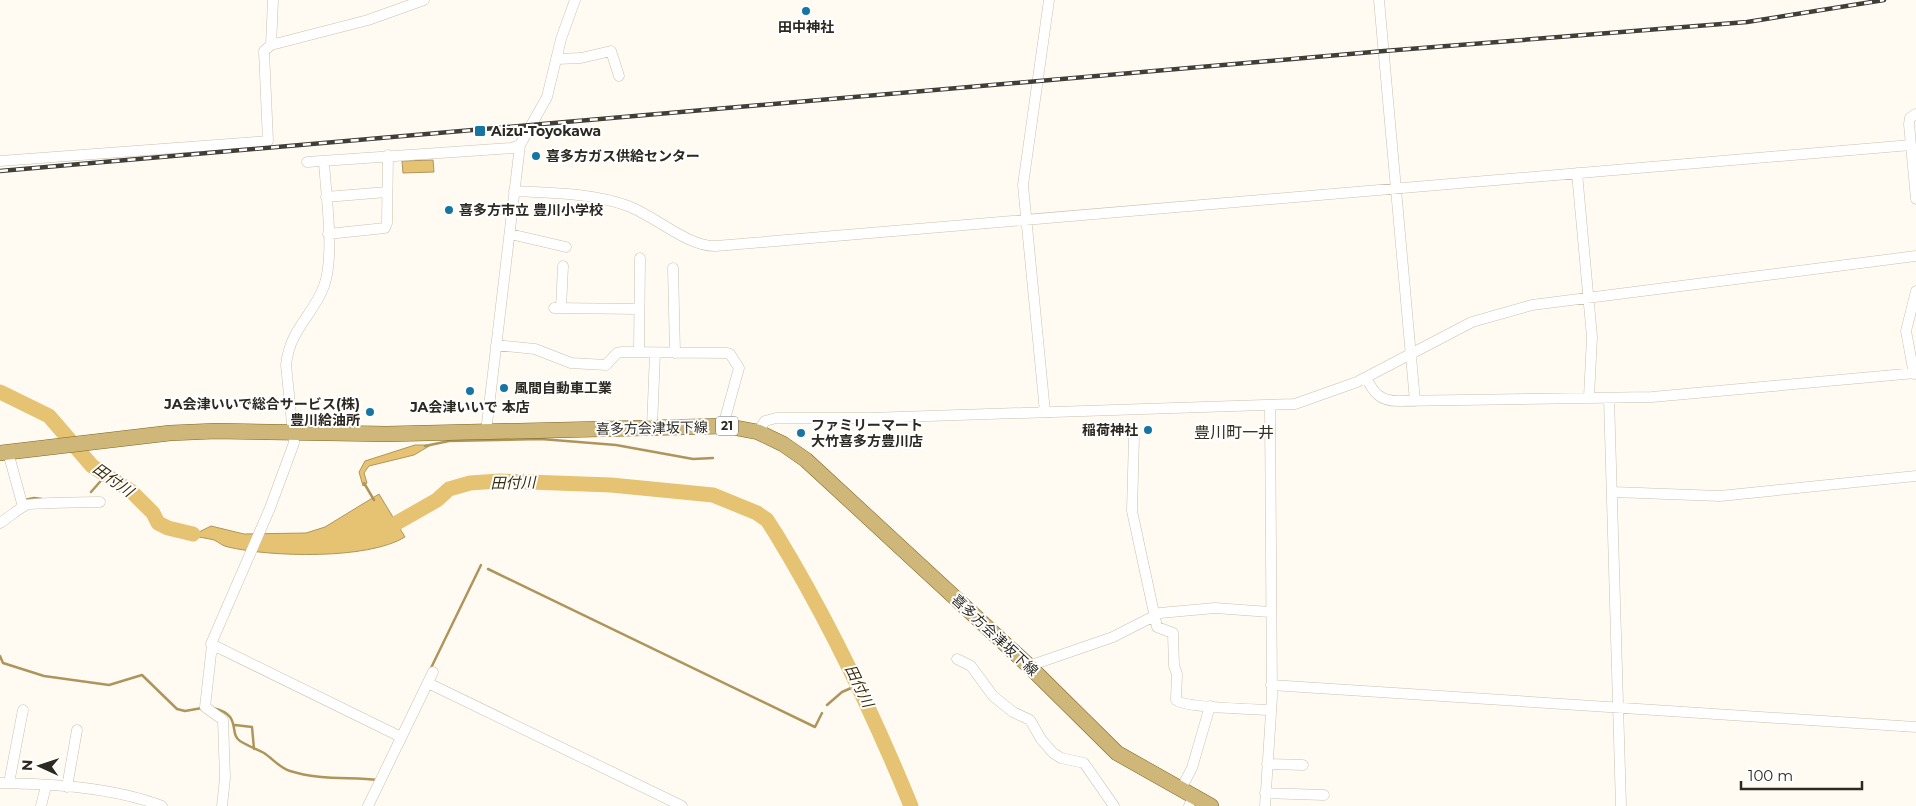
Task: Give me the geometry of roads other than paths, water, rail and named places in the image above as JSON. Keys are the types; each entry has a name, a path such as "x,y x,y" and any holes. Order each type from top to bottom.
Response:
{"main road":[{"name":"喜多方会津坂下線","path":"4,452 170,433 233,430 387,434 723,426 739,427 758,432 784,444 806,460 1029,666 1117,753 1188,797 1211,806"}],"street":[{"path":"271,45 274,0"},
{"path":"0,161 268,141 264,51 271,45 368,20 424,0"},
{"path":"486,432 520,145 547,97 561,39 575,0"},
{"path":"1045,412 1023,174 1049,0"},
{"path":"1379,0 1398,187 1416,401"},
{"path":"557,59 581,58 611,51 619,76"},
{"path":"1916,114 1909,120 1916,199"},
{"path":"307,162 512,148 520,145"},
{"path":"514,191 555,193 610,201 642,212 703,245 709,246 1910,145"},
{"path":"328,234 385,228 388,155"},
{"path":"222,806 225,778 223,720 205,708 212,645 262,526 294,443 286,378 287,356 298,328 325,285 328,234 324,162"},
{"path":"1577,174 1592,337 1589,397"},
{"path":"326,197 387,192"},
{"path":"510,234 566,247"},
{"path":"758,432 765,421 776,418 869,418 1270,406 1308,400 1366,378 1451,331 1491,315 1532,305 1916,256"},
{"path":"638,352 640,258"},
{"path":"562,266 558,308 639,309"},
{"path":"673,268 675,353"},
{"path":"1366,378 1373,391 1380,398 1391,401 1416,401 1652,397 1915,374 1906,331 1916,291"},
{"path":"496,345 535,349 577,364 606,365 618,352 730,354 739,368 723,426"},
{"path":"652,427 655,353"},
{"path":"1609,398 1621,806"},
{"path":"1265,806 1271,710 1270,406"},
{"path":"1134,436 1132,510 1158,629 1170,630 1173,633 1176,700 1181,704 1271,710"},
{"path":"4,452 22,507"},
{"path":"1613,492 1720,496 1916,476"},
{"path":"0,523 22,507 35,502 53,504 100,502"},
{"path":"1029,666 1128,631 1154,616 1169,612 1202,609 1270,612"},
{"path":"212,645 401,737"},
{"path":"956,659 971,666 993,696 1013,712 1030,720 1041,739 1053,753 1061,758 1084,763 1114,806"},
{"path":"368,806 433,672"},
{"path":"428,683 682,806"},
{"path":"1271,685 1916,726"},
{"path":"1188,797 1192,768 1210,706"},
{"path":"23,710 5,783 67,787 120,794 162,806"},
{"path":"67,787 77,730"},
{"path":"1267,764 1303,765"},
{"path":"41,806 46,786"},
{"path":"1266,793 1324,795"}],"waterway":[{"name":"田付川","path":"0,392 49,416 92,466 131,491 153,513 158,523 168,528 193,534"},
{"path":"425,446 449,441 541,439 616,445 693,459 713,458"},
{"path":"91,492 106,475"},
{"name":"田付川","path":"379,533 437,500 449,489 470,483 499,481 611,485 713,495 757,513 767,520 776,534 832,633 881,736 911,806"},
{"path":"364,483 374,500"},
{"path":"24,500 42,499"},
{"path":"430,670 481,565"},
{"path":"488,569 815,727 822,713"},
{"path":"0,656 3,663 44,676 109,685 142,675 177,709 185,711 202,708"},
{"path":"827,705 842,692 858,685"},
{"path":"213,708 222,711 232,719 235,733 240,741 264,753 286,770 312,776 378,780"},
{"path":"235,725 252,727 254,749"}],"railway":[{"path":"0,171 1384,51 1747,22 1884,0"}],"place":[{"name":"田中神社","path":"806,11"},
{"name":"Aizu-Toyokawa","path":"480,131"},
{"name":"喜多方ガス供給センター","path":"536,156"},
{"name":"喜多方市立 豊川小学校","path":"449,210"},
{"name":"風間自動車工業","path":"504,388"},
{"name":"JA会津いいで 本店","path":"470,391"},
{"name":"JA会津いいで総合サービス(株) 豊川給油所","path":"370,412"},
{"name":"稲荷神社","path":"1148,430"},
{"name":"ファミリーマート 大竹喜多方豊川店","path":"801,433"}],"district":[{"name":"豊川町一井","path":"1234,432"}]}
